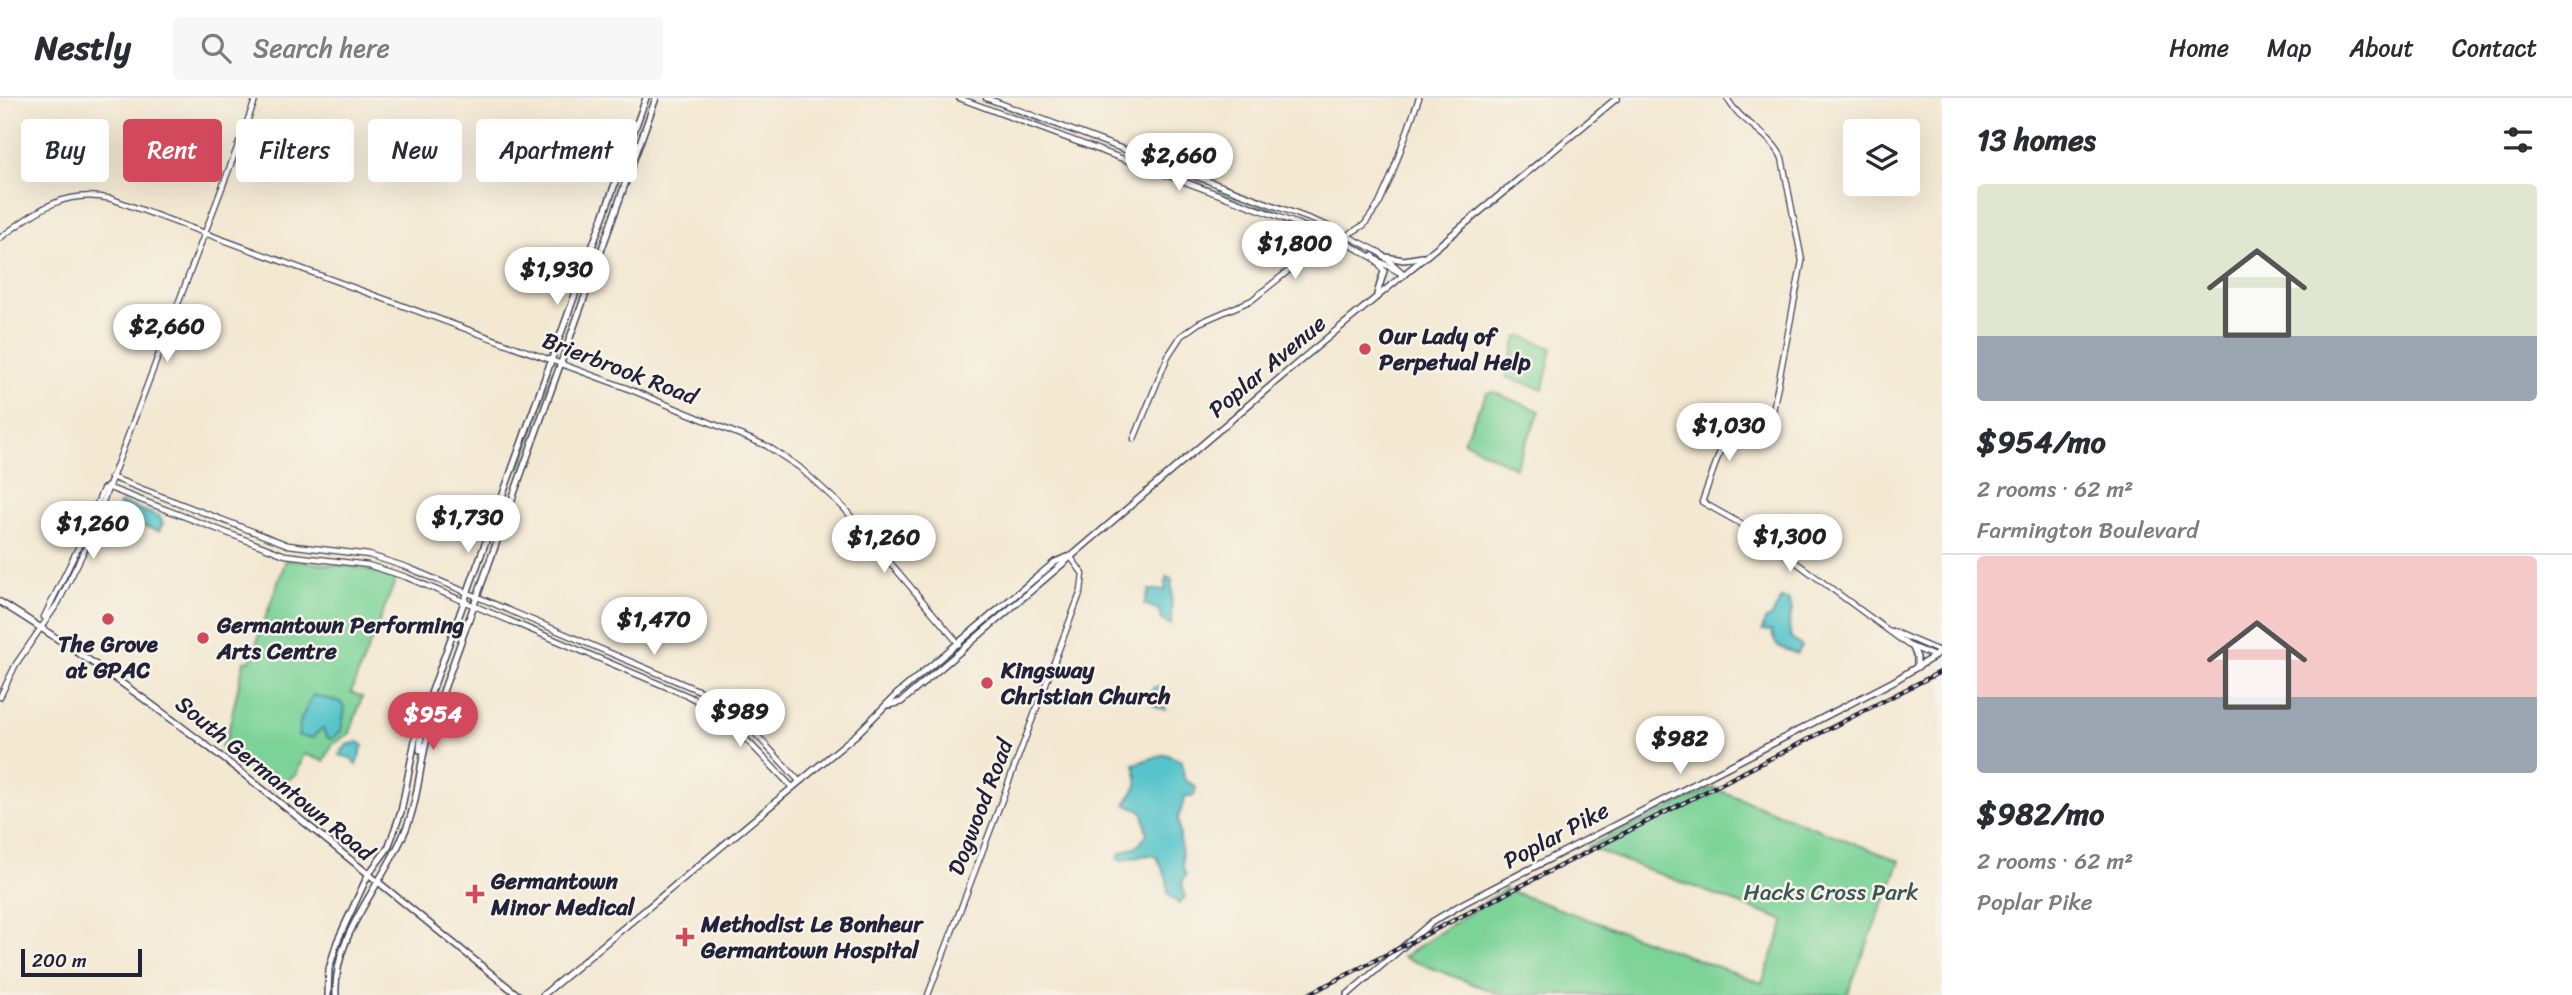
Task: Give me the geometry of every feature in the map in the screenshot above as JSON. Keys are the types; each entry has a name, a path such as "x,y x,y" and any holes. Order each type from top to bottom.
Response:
{"main road":[{"path":"336,995 339,962 376,882 405,831 418,795 423,716 646,98"},
{"path":"328,995 332,954 368,875 387,848 397,824 421,737 442,694 478,597 656,98"},
{"name":"Poplar Avenue","path":"889,705 901,702 1376,297 1617,98"},
{"path":"1373,256 1384,271 1376,297"},
{"path":"1386,257 1404,260 1425,256"},
{"name":"Poplar Avenue","path":"542,995 799,781 1055,562 1070,556"},
{"name":"South Germantown Road","path":"0,602 42,624 184,727 517,995"},
{"path":"1913,648 1917,666"},
{"path":"1939,651 1942,659"},
{"name":"Poplar Pike","path":"1347,995 1432,922 1464,903 1894,681 1939,651"},
{"path":"437,676 447,680"},
{"path":"423,716 430,715 442,694"}],"street":[{"path":"0,697 42,624 58,603 85,549 256,98"},
{"path":"959,98 1342,240 1404,275"},
{"path":"986,98 1351,235 1386,257 1404,275"},
{"path":"1134,439 1168,356 1181,336 1199,323 1252,300 1292,268 1364,225 1379,204 1419,98"},
{"path":"1727,98 1743,118 1776,145 1782,158 1802,261 1776,406 1763,425 1733,415 1702,502 1752,530 1913,648 1939,651"},
{"name":"Brierbrook Road","path":"0,238 48,206 68,197 90,194 561,364 738,432 786,458 843,507 963,650"},
{"path":"596,239 604,242"},
{"path":"111,477 288,545 369,555 409,568 700,691 743,720 799,781"},
{"path":"107,486 285,555 368,565 474,606 688,696 720,712 792,786"},
{"name":"Dogwood Road","path":"928,995 1081,591 1083,574 1070,556"},
{"path":"1889,629 1939,651"}],"green space":[{"path":"1007,110 1204,183 1167,173"},
{"path":"1220,188 1333,230 1333,231 1218,192"},
{"path":"1523,336 1552,348 1543,389 1506,377 1517,338"},
{"path":"553,370 522,468 518,469"},
{"path":"1493,392 1540,411 1515,468 1463,441 1487,393"},
{"path":"286,560 361,568 396,579 351,692 362,697 350,733 332,745 324,761 304,754 296,774 275,789 221,747 227,737 244,661 250,661"},
{"name":"Hacks Cross Park","path":"1713,788 1900,861 1847,995 1502,995 1403,957 1505,889 1762,983 1785,921 1587,847"}],"water":[{"path":"120,503 159,516 163,523 159,531 129,522 125,516 111,524"},
{"path":"1166,577 1172,579 1171,625 1162,620 1159,610 1144,604 1149,590 1165,590"},
{"path":"1781,599 1788,600 1792,609 1789,625 1791,638 1802,647 1797,654 1777,646 1771,631 1762,631 1765,620 1772,616"},
{"path":"1154,687 1162,688 1167,698 1165,710 1146,698"},
{"path":"313,695 340,702 345,708 341,731 332,739 328,738 322,728 312,738 298,736 301,719"},
{"path":"359,742 363,745 356,765 351,758 339,755 347,745"},
{"path":"1165,754 1182,761 1184,779 1196,787 1194,796 1186,796 1178,818 1186,875 1182,881 1185,897 1179,904 1168,894 1167,879 1157,857 1146,855 1127,860 1118,859 1119,854 1139,845 1147,834 1143,812 1125,804 1137,786 1134,764"}],"railway":[{"path":"1307,995 1942,671"}],"place":[{"name":"Our Lady of Perpetual Help","path":"1365,349"},
{"name":"The Grove at GPAC","path":"108,619"},
{"name":"Germantown Performing Arts Centre","path":"203,638"},
{"name":"Kingsway Christian Church","path":"987,683"},
{"name":"Germantown Minor Medical","path":"475,894"},
{"name":"Methodist Le Bonheur Germantown Hospital","path":"685,937"}]}
